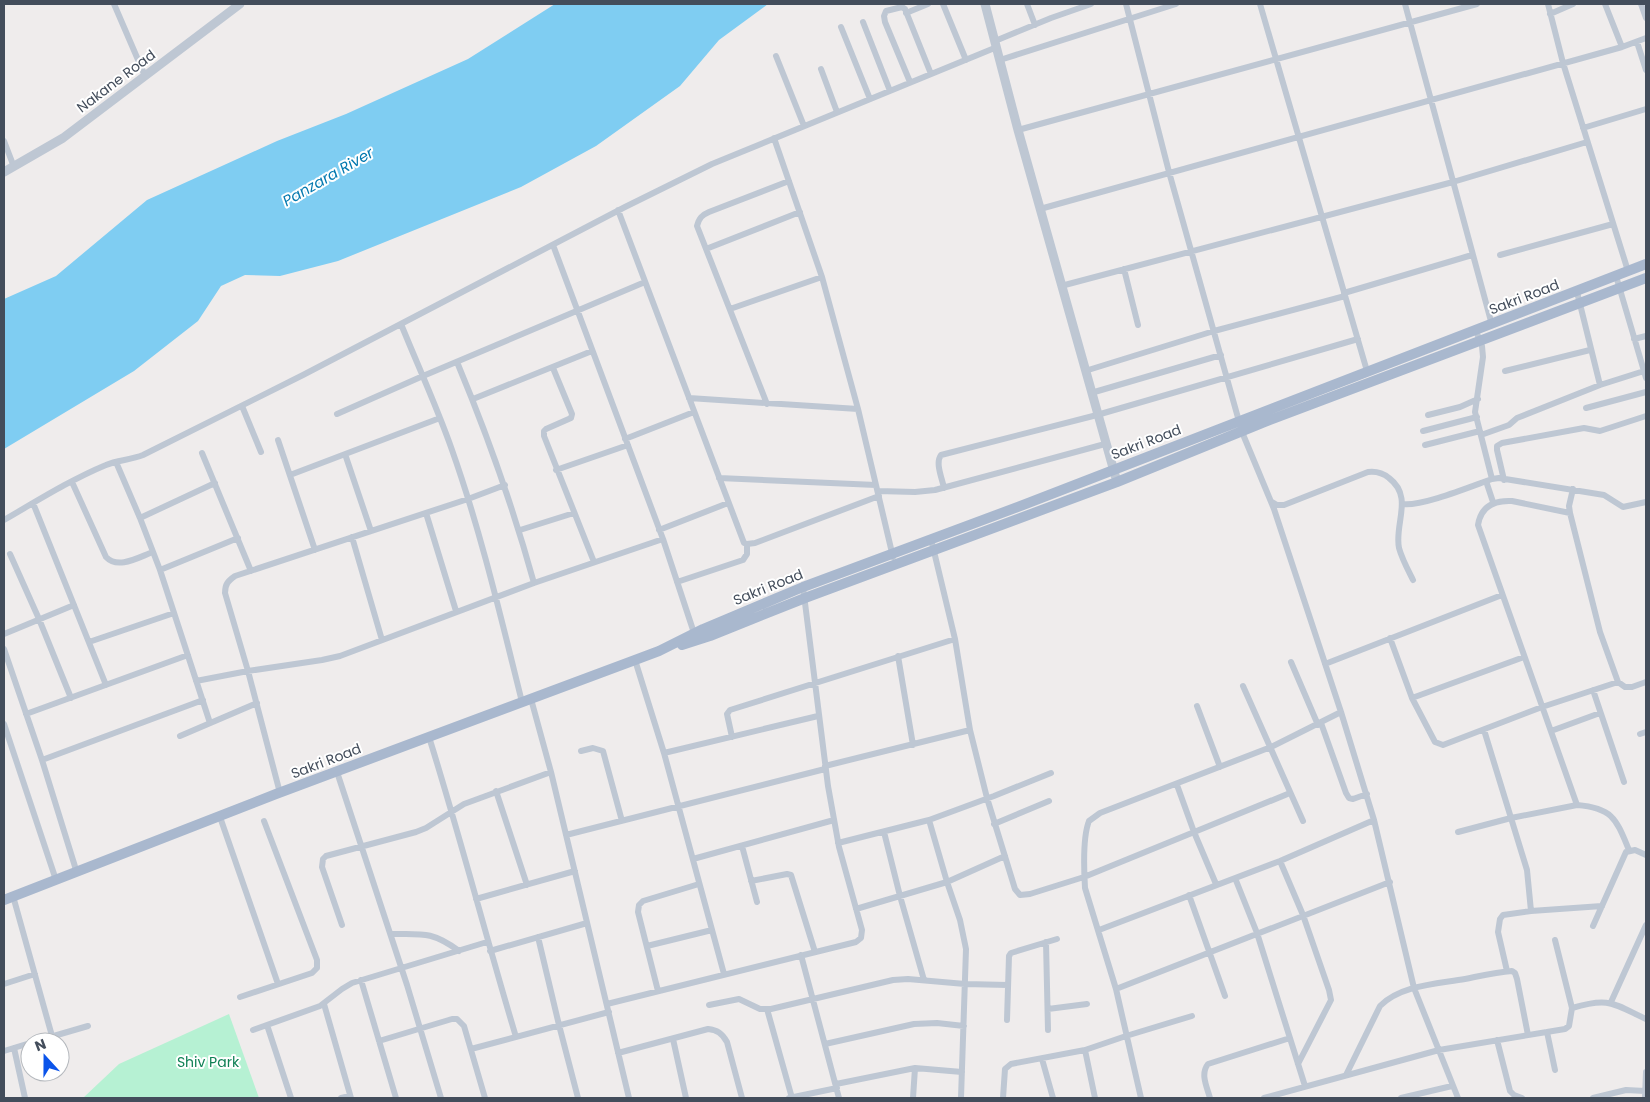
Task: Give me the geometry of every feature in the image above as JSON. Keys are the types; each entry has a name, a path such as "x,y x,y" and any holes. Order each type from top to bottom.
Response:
{"main road":[{"name":"Sakri Road","path":"8,898 634,660 710,636 805,598 1117,482 1478,335 1492,325 1646,264"},
{"name":"Sakri Road","path":"659,651 694,633 803,588 1367,372 1579,303 1646,278"}],"street":[{"path":"114,4 145,76"},
{"name":"Nakane Road","path":"4,172 63,138 240,4"},
{"path":"906,13 928,4"},
{"path":"943,4 966,60"},
{"path":"986,4 1018,130 1117,482"},
{"path":"1026,4 1035,25"},
{"path":"4,520 108,463 133,459 143,455 242,406 618,210 712,164 966,60 1035,25 1090,4"},
{"path":"1126,4 1148,96 1242,432 1272,502 1367,794 1390,882 1414,988 1458,1098"},
{"path":"1000,60 1176,4"},
{"path":"1260,4 1367,372"},
{"path":"1405,4 1492,325"},
{"path":"1018,130 1148,96 1478,4"},
{"path":"1548,4 1563,63 1628,271"},
{"path":"1550,14 1573,4"},
{"path":"1605,4 1622,47"},
{"path":"1641,4 1646,18"},
{"path":"910,82 884,16 886,11 902,7 931,74"},
{"path":"863,22 890,91"},
{"path":"841,27 870,99"},
{"path":"1040,209 1622,47 1646,38"},
{"path":"1637,42 1646,70"},
{"path":"776,56 804,126"},
{"path":"821,70 837,112"},
{"path":"1583,128 1646,109"},
{"path":"774,138 822,278 858,409 894,565"},
{"path":"4,141 14,167"},
{"path":"1061,286 1453,182 1587,142"},
{"path":"767,404 697,226 702,215 789,181"},
{"path":"618,210 741,539 747,544 755,543 878,491"},
{"path":"706,249 800,212"},
{"path":"1500,255 1612,224"},
{"path":"552,244 663,539 694,633"},
{"path":"1085,371 1472,255"},
{"path":"1124,269 1138,325"},
{"path":"1425,446 1509,425 1517,418 1600,385 1646,375 1643,357 1634,339 1616,276"},
{"path":"730,309 822,278"},
{"path":"337,414 646,282"},
{"path":"1576,292 1600,385"},
{"path":"402,324 452,450 526,701 551,772 629,1098"},
{"path":"1478,335 1483,357 1478,399 1475,408 1493,502"},
{"path":"1634,339 1646,336"},
{"path":"944,488 939,463 941,455 1097,415 1358,339"},
{"path":"1506,371 1590,350"},
{"path":"473,399 592,351"},
{"path":"1091,393 1221,355"},
{"path":"458,362 505,485 534,582"},
{"path":"553,368 572,418 544,431 545,440 594,562"},
{"path":"1586,408 1646,392"},
{"path":"689,398 858,409"},
{"path":"1428,415 1460,407 1478,399"},
{"path":"242,406 261,452"},
{"path":"556,470 627,442 694,412"},
{"path":"1504,480 1497,450 1497,446 1502,443 1584,428 1600,431 1646,416"},
{"path":"1423,431 1477,417"},
{"path":"290,475 440,418"},
{"path":"278,440 315,550"},
{"path":"719,478 878,491 915,492 944,488 1105,444"},
{"path":"202,453 251,571"},
{"path":"345,454 371,531"},
{"path":"116,462 160,570 210,723"},
{"path":"1272,502 1277,505 1284,505 1373,471 1381,473 1392,481 1401,493 1403,506 1399,548 1413,580"},
{"path":"1403,506 1420,503 1489,481 1504,480 1604,494 1623,506 1646,502"},
{"path":"72,482 106,557 111,562 127,562 153,552"},
{"path":"140,518 214,483"},
{"path":"280,793 257,703 225,593 225,586 228,581 235,576 505,485"},
{"path":"1572,491 1570,510 1600,632 1618,682 1625,687 1632,687 1646,682"},
{"path":"1570,510 1512,501 1493,502 1482,513 1478,525 1577,805"},
{"path":"659,530 728,503"},
{"path":"33,504 106,685"},
{"path":"520,530 574,512"},
{"path":"426,513 456,611"},
{"path":"352,537 382,640"},
{"path":"160,570 238,538"},
{"path":"196,681 330,658 534,582 663,539"},
{"path":"931,539 955,639 970,730 986,798 1015,889 1020,895 1030,894 1084,877 1290,793"},
{"path":"677,582 743,560 747,544"},
{"path":"10,554 71,698"},
{"path":"607,1004 856,942 861,938 862,930 838,842 825,768 803,588"},
{"path":"1325,664 1502,595"},
{"path":"4,634 74,605"},
{"path":"89,642 174,613"},
{"path":"1390,638 1412,698 1434,742 1442,745 1618,682"},
{"path":"732,737 727,714 730,710 955,639"},
{"path":"4,649 42,760 77,873"},
{"path":"26,714 188,655"},
{"path":"898,656 913,745"},
{"path":"1412,698 1524,657"},
{"path":"634,660 664,754 724,974"},
{"path":"1291,662 1320,724 1346,793 1349,798 1353,799 1367,794"},
{"path":"1243,686 1303,820"},
{"path":"1593,690 1624,782"},
{"path":"42,760 203,700"},
{"path":"180,736 257,703"},
{"path":"1197,706 1220,767"},
{"path":"1141,1098 1116,989 1088,899 1084,877 1089,821 1092,818 1271,747 1341,712"},
{"path":"1551,731 1600,713"},
{"path":"664,754 818,716"},
{"path":"4,724 56,880"},
{"path":"566,835 970,730"},
{"path":"1484,730 1527,870 1531,911"},
{"path":"429,737 452,810 487,942 516,1037"},
{"path":"581,751 593,748 603,751 622,821"},
{"path":"337,772 391,934 441,1098"},
{"path":"342,925 321,863 323,859 330,855 362,848 426,828 452,810 476,798 551,772"},
{"path":"838,842 929,820 1051,773"},
{"path":"1177,784 1194,832 1216,884"},
{"path":"496,791 527,885"},
{"path":"994,824 1049,801"},
{"path":"1458,832 1512,818 1577,805 1601,809 1609,814 1616,821 1629,850"},
{"path":"220,817 278,984"},
{"path":"693,859 834,820"},
{"path":"929,820 960,920 966,949 961,1098"},
{"path":"1098,930 1235,878 1374,820"},
{"path":"240,997 312,973 317,968 317,960 264,821"},
{"path":"884,832 924,980"},
{"path":"742,846 757,902"},
{"path":"1593,926 1623,856 1629,850 1635,850 1646,855"},
{"path":"856,909 947,882 1004,856"},
{"path":"1280,860 1303,915 1331,1000 1298,1064"},
{"path":"476,899 575,871"},
{"path":"751,881 787,874 794,878 815,952"},
{"path":"1235,878 1257,933 1305,1086"},
{"path":"1116,989 1390,882"},
{"path":"658,991 638,912 639,905 643,901 700,884"},
{"path":"1189,895 1225,996"},
{"path":"8,898 35,974 51,1032"},
{"path":"1507,971 1498,932 1500,919 1504,915 1531,911 1602,906"},
{"path":"490,951 587,923"},
{"path":"1611,1002 1646,925"},
{"path":"647,946 712,930"},
{"path":"391,934 433,935 444,940 459,951"},
{"path":"538,937 578,1098"},
{"path":"1007,1020 1009,956 1011,953 1057,939"},
{"path":"1264,1098 1439,1050 1565,1029 1569,1026 1572,1008 1554,940"},
{"path":"253,1030 324,1004 342,988 361,980 487,942"},
{"path":"1046,942 1048,1030"},
{"path":"801,955 839,1098"},
{"path":"1346,1075 1380,1006 1386,1000 1414,988 1512,971 1518,979 1528,1035"},
{"path":"4,984 35,974"},
{"path":"361,980 396,1098"},
{"path":"709,1005 739,999 760,1009 767,1009 893,980 1008,985"},
{"path":"1572,1008 1591,1002 1611,1002 1646,1019"},
{"path":"324,1004 351,1097 341,1098"},
{"path":"1048,1009 1087,1004"},
{"path":"767,1009 791,1098 914,1068 962,1072"},
{"path":"471,1049 609,1012"},
{"path":"1004,1098 1004,1072 1008,1066 1086,1050 1192,1016"},
{"path":"379,1041 457,1019 464,1026 484,1098"},
{"path":"825,1044 914,1024 937,1023 964,1026"},
{"path":"267,1025 291,1098"},
{"path":"66,1032 88,1026"},
{"path":"618,1053 708,1029 716,1030 723,1035 727,1042 742,1098"},
{"path":"1547,1032 1555,1070"},
{"path":"1210,1098 1204,1076 1204,1069 1208,1064 1290,1038"},
{"path":"673,1039 686,1098"},
{"path":"1497,1040 1510,1091 1522,1098"},
{"path":"4,1051 20,1046"},
{"path":"14,1048 25,1098"},
{"path":"1086,1050 1095,1098"},
{"path":"1042,1059 1053,1098"},
{"path":"913,1098 914,1068"},
{"path":"1645,1098 1646,1072"},
{"path":"1401,1098 1452,1086"},
{"path":"1593,1098 1617,1092 1645,1091"}],"green space":[{"name":"Shiv Park","path":"229,1014 259,1098 83,1098 119,1064"}],"water":[{"name":"Panzara River","path":"555,4 768,4 719,40 680,86 596,146 521,187 338,261 280,276 245,275 221,286 198,321 134,371 4,449 4,299 56,276 147,200 277,141 346,114 468,59"}]}
